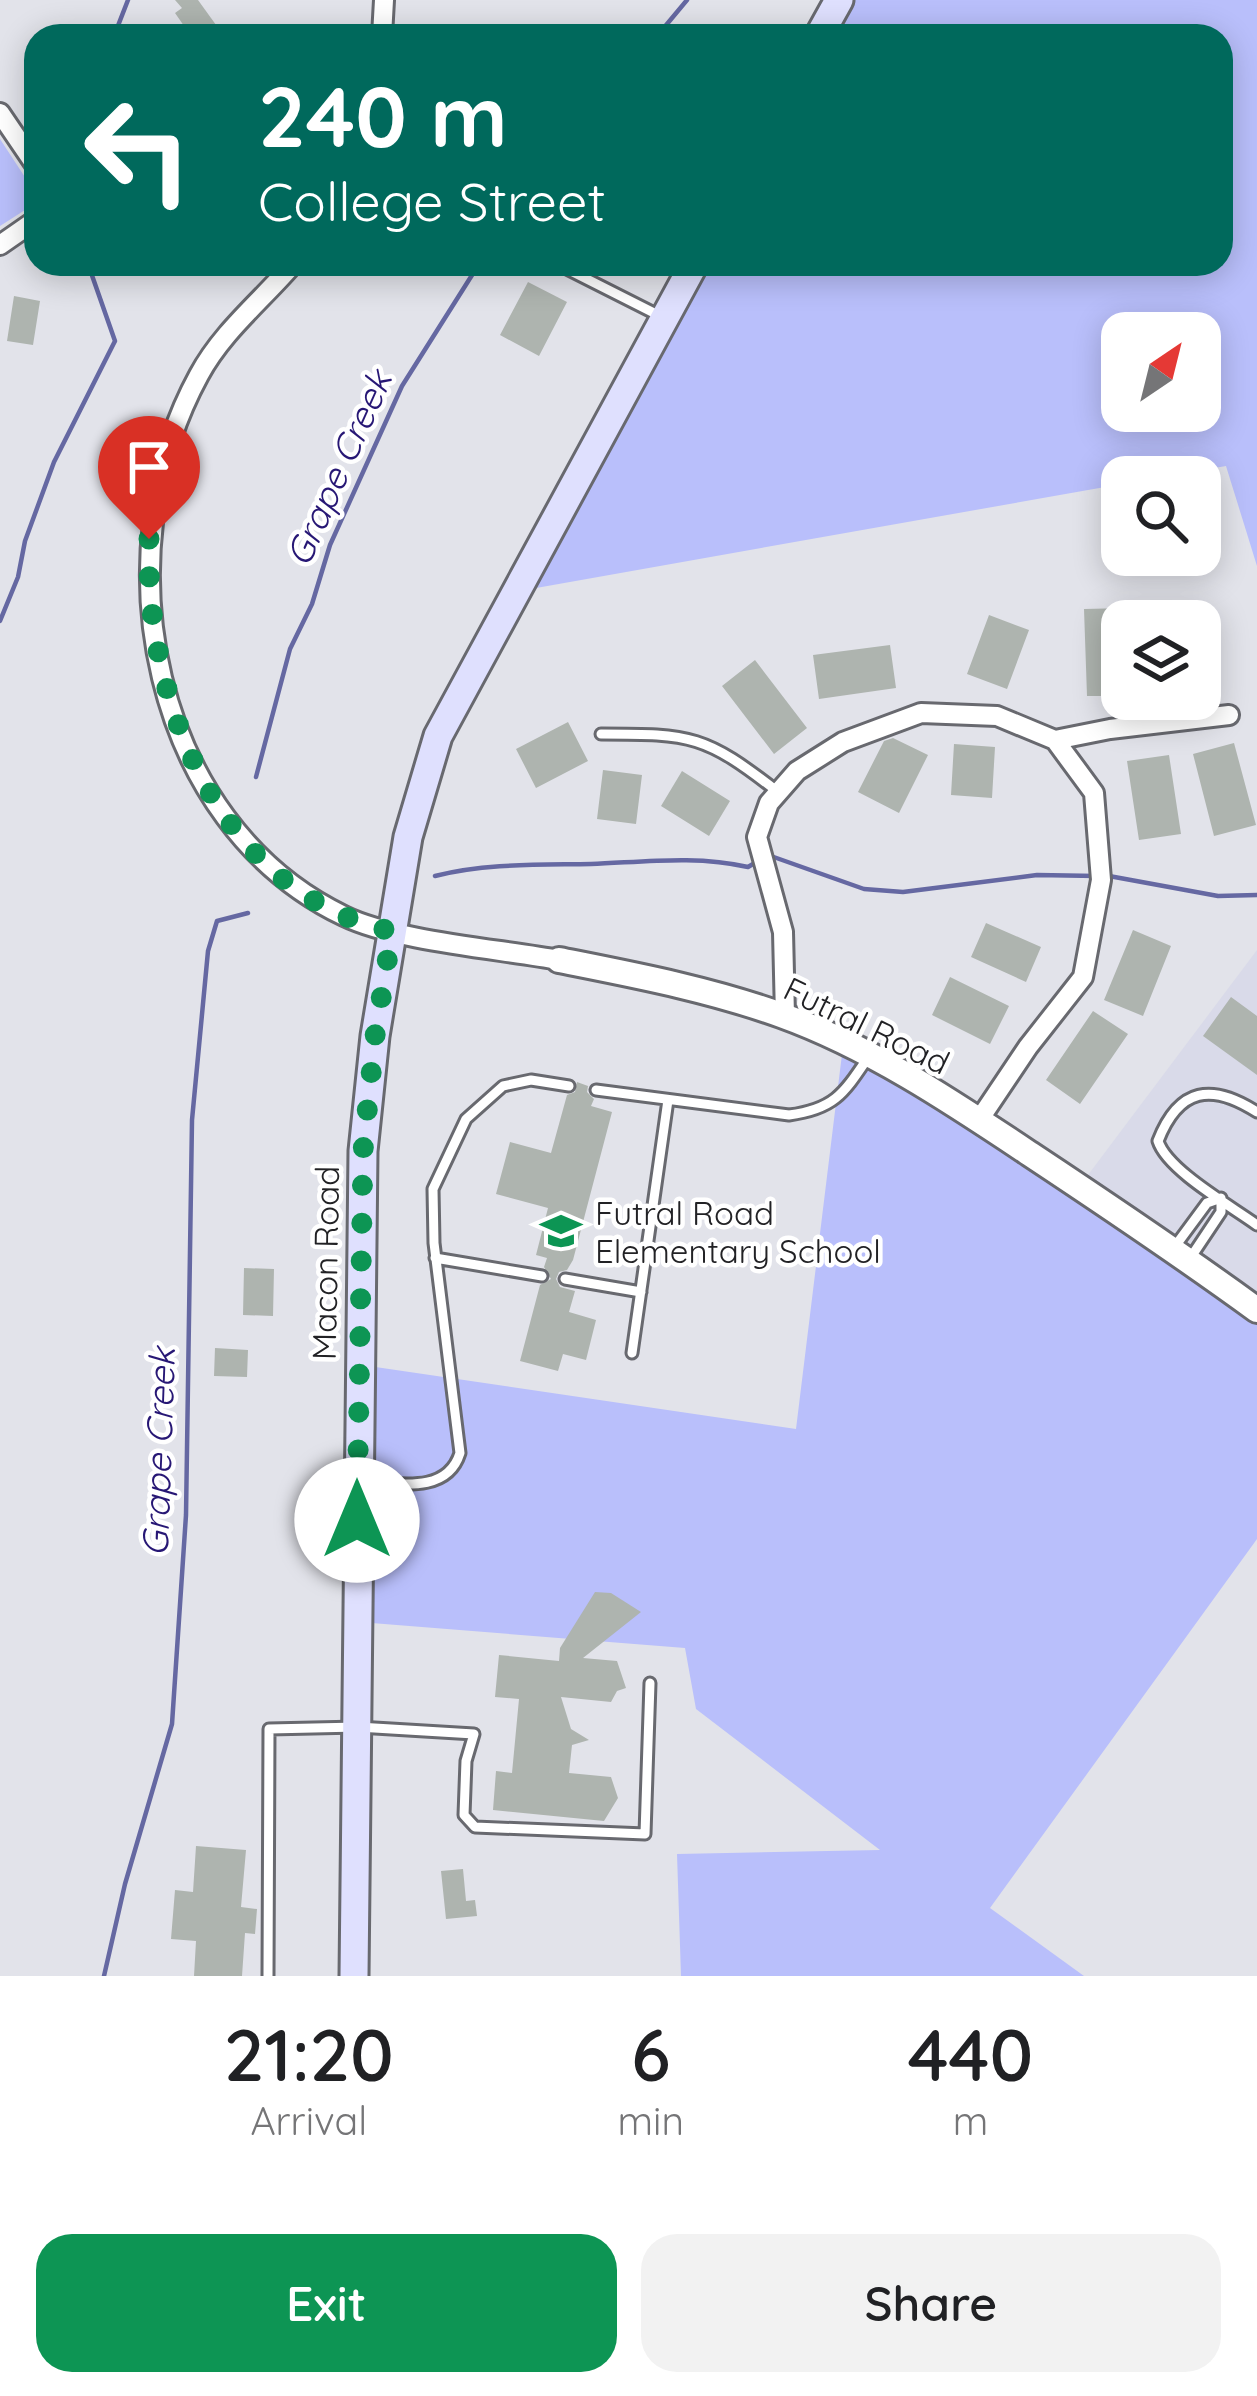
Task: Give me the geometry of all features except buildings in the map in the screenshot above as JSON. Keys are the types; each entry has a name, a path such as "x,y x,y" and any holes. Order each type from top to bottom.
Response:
{"main road":[{"name":"Macon Road","path":"354,1976 363,1151 375,1036 408,837 438,736 687,276"}],"street":[{"path":"0,113 24,148"},
{"name":"Futral Road","path":"280,276 252,304 200,373 162,468 149,539 152,634 165,692 201,780 254,852 341,915 392,931 687,985 785,1016 869,1055 980,1120 1257,1310"},
{"path":"785,1016 783,932 757,838 769,802 797,771 843,742 921,713 997,716 1055,740 1094,793 1101,880 1083,977 1028,1047 980,1120"},
{"path":"1055,740 1229,715"}],"lane":[{"path":"580,276 664,319"},
{"path":"601,734 675,734 701,740 778,792"},
{"path":"596,1090 789,1115 820,1111 849,1084 869,1055"},
{"path":"357,1480 426,1484 456,1464 460,1453 436,1258 433,1189 466,1119 503,1085 531,1080 569,1086"},
{"path":"1257,1112 1233,1096 1212,1093 1183,1102 1158,1141 1162,1151 1257,1225"},
{"path":"632,1353 668,1100"},
{"path":"1181,1254 1221,1212 1221,1198"},
{"path":"1181,1254 1207,1203 1221,1198"},
{"path":"436,1258 542,1276"},
{"path":"565,1279 641,1292"},
{"path":"268,1976 269,1729 358,1727 474,1733 466,1761 464,1816 475,1827 645,1834 650,1683"}],"shaded area":[{"path":"824,0 1257,0 1257,566 1221,456 1101,456 1101,488 502,594 677,276 1233,276 1233,24 811,24"},
{"path":"0,139 24,176 24,211 0,226"},
{"path":"1257,950 1257,1318 1076,1191"},
{"path":"843,1046 874,1056 1257,1318 1257,1539 990,1908 1084,1976 681,1976 677,1854 880,1850 696,1709 685,1648 359,1622 355,1364 796,1429"}],"waterway":[{"path":"119,24 128,0"},
{"name":"Grape Creek","path":"667,24 687,0"},
{"path":"0,621 54,462 115,341 92,276"},
{"name":"Grape Creek","path":"256,777 290,649 312,604 330,545 402,386 471,276"},
{"path":"768,855 864,889 903,892 1037,875 1097,876"},
{"path":"435,876 513,866 689,860 748,867 758,861"},
{"path":"1109,876 1218,896 1257,895"},
{"name":"Grape Creek","path":"104,1976 125,1884 172,1724 186,1515 192,1120 208,951 217,921 248,913"}],"place":[{"name":"Futral Road Elementary School","path":"561,1231"}],"route":[{"path":"149,539 152,634 165,692 201,780 254,852 286,879 341,915 392,931 363,1151 357,1520"}]}
